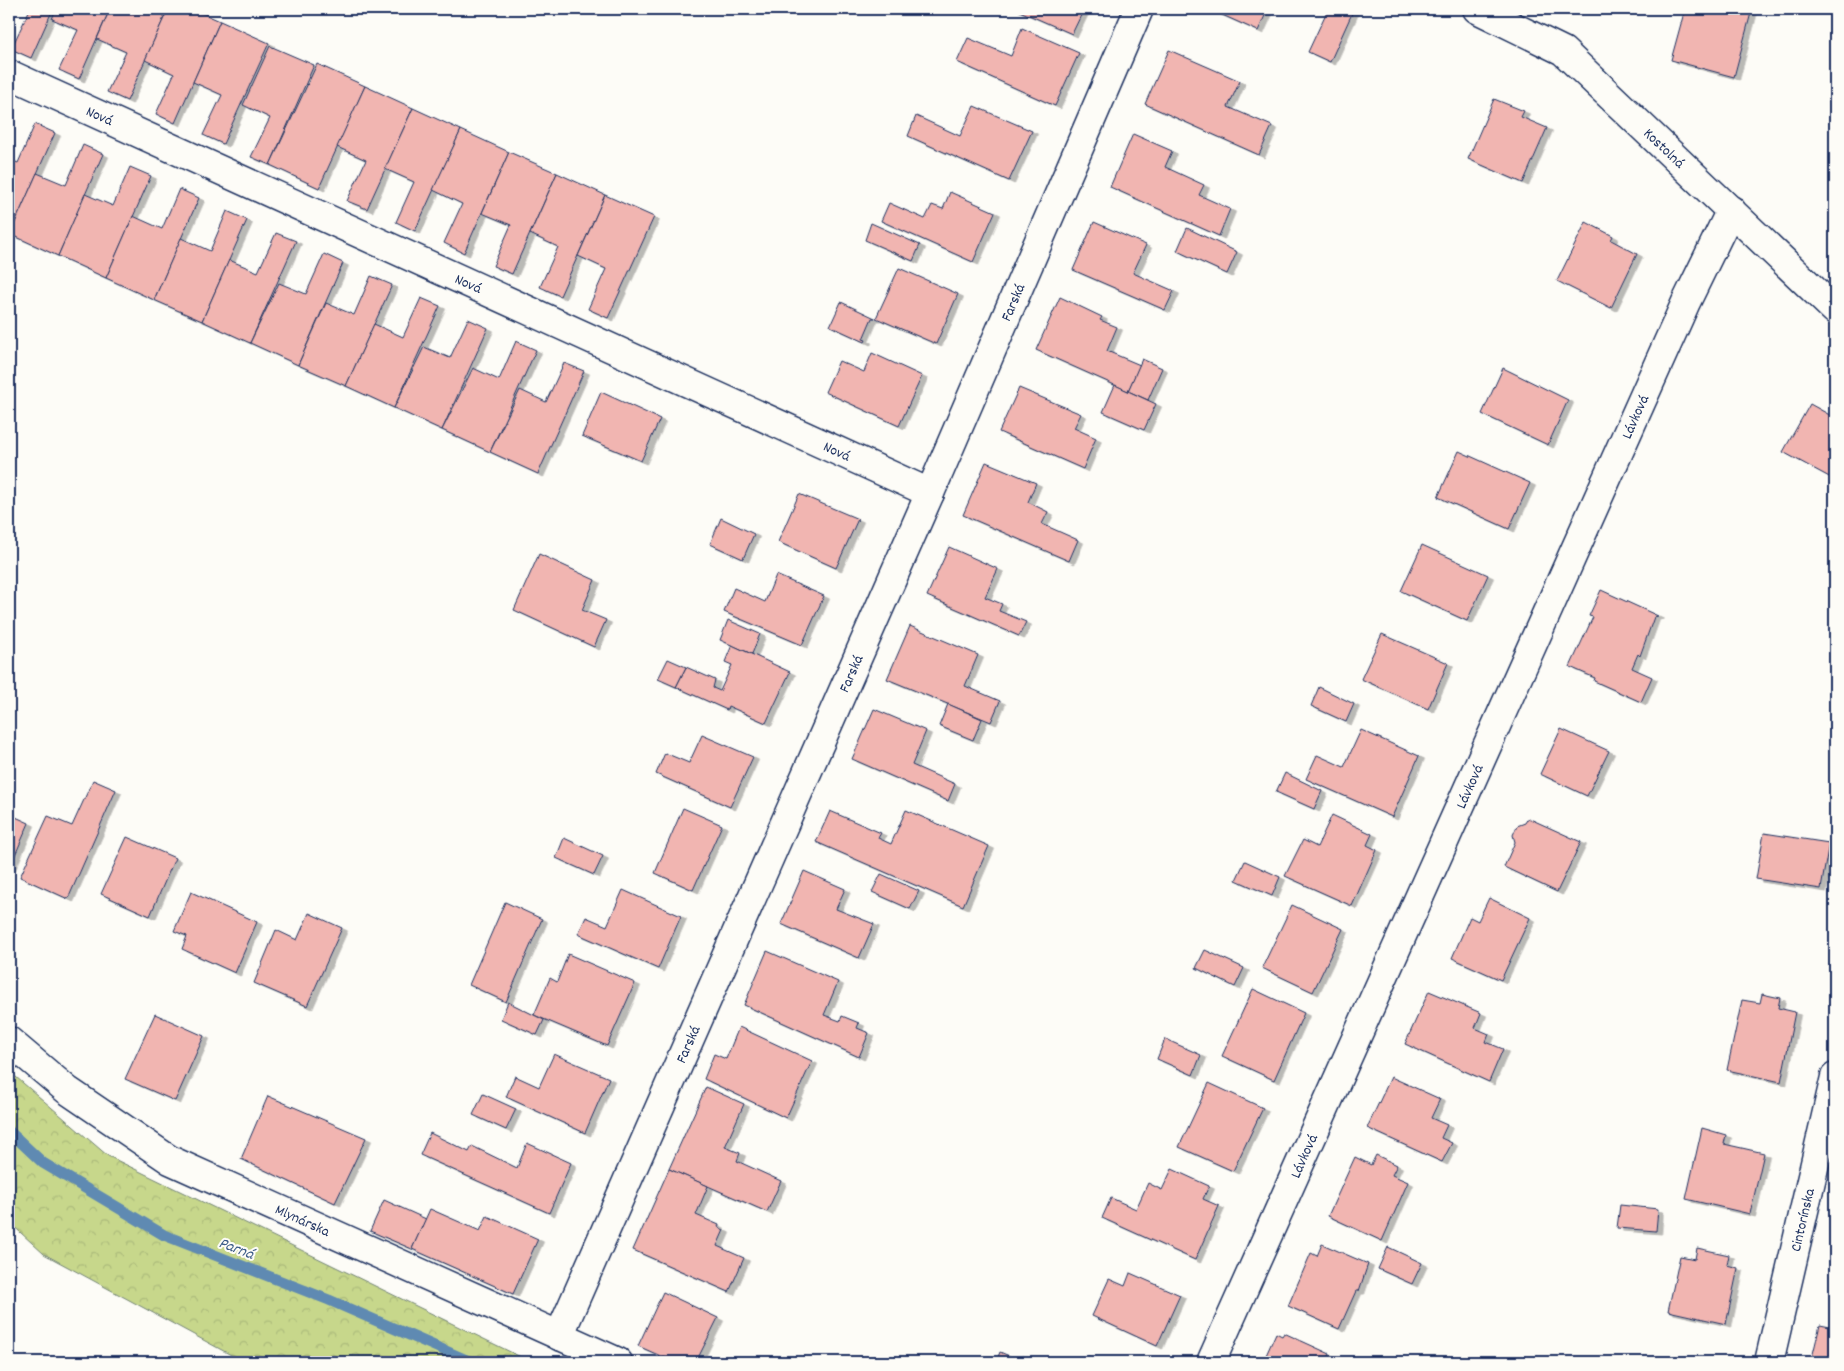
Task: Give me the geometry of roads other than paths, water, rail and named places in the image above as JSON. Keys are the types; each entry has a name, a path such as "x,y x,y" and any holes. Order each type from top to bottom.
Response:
{"street":[{"name":"Farská","path":"559,1336 930,493 1139,9"},
{"name":"Kostolná","path":"1478,9 1563,51 1835,310"},
{"name":"Nová","path":"9,74 930,493"},
{"name":"Lávková","path":"1212,1362 1686,302 1731,210"},
{"name":"Mlynárska","path":"9,1041 67,1090 170,1160 618,1362"},
{"name":"Cintorínska","path":"1769,1362 1835,1077"}],"waterway":[{"name":"Parná","path":"9,1131 43,1163 164,1235 329,1300 471,1362"}]}
